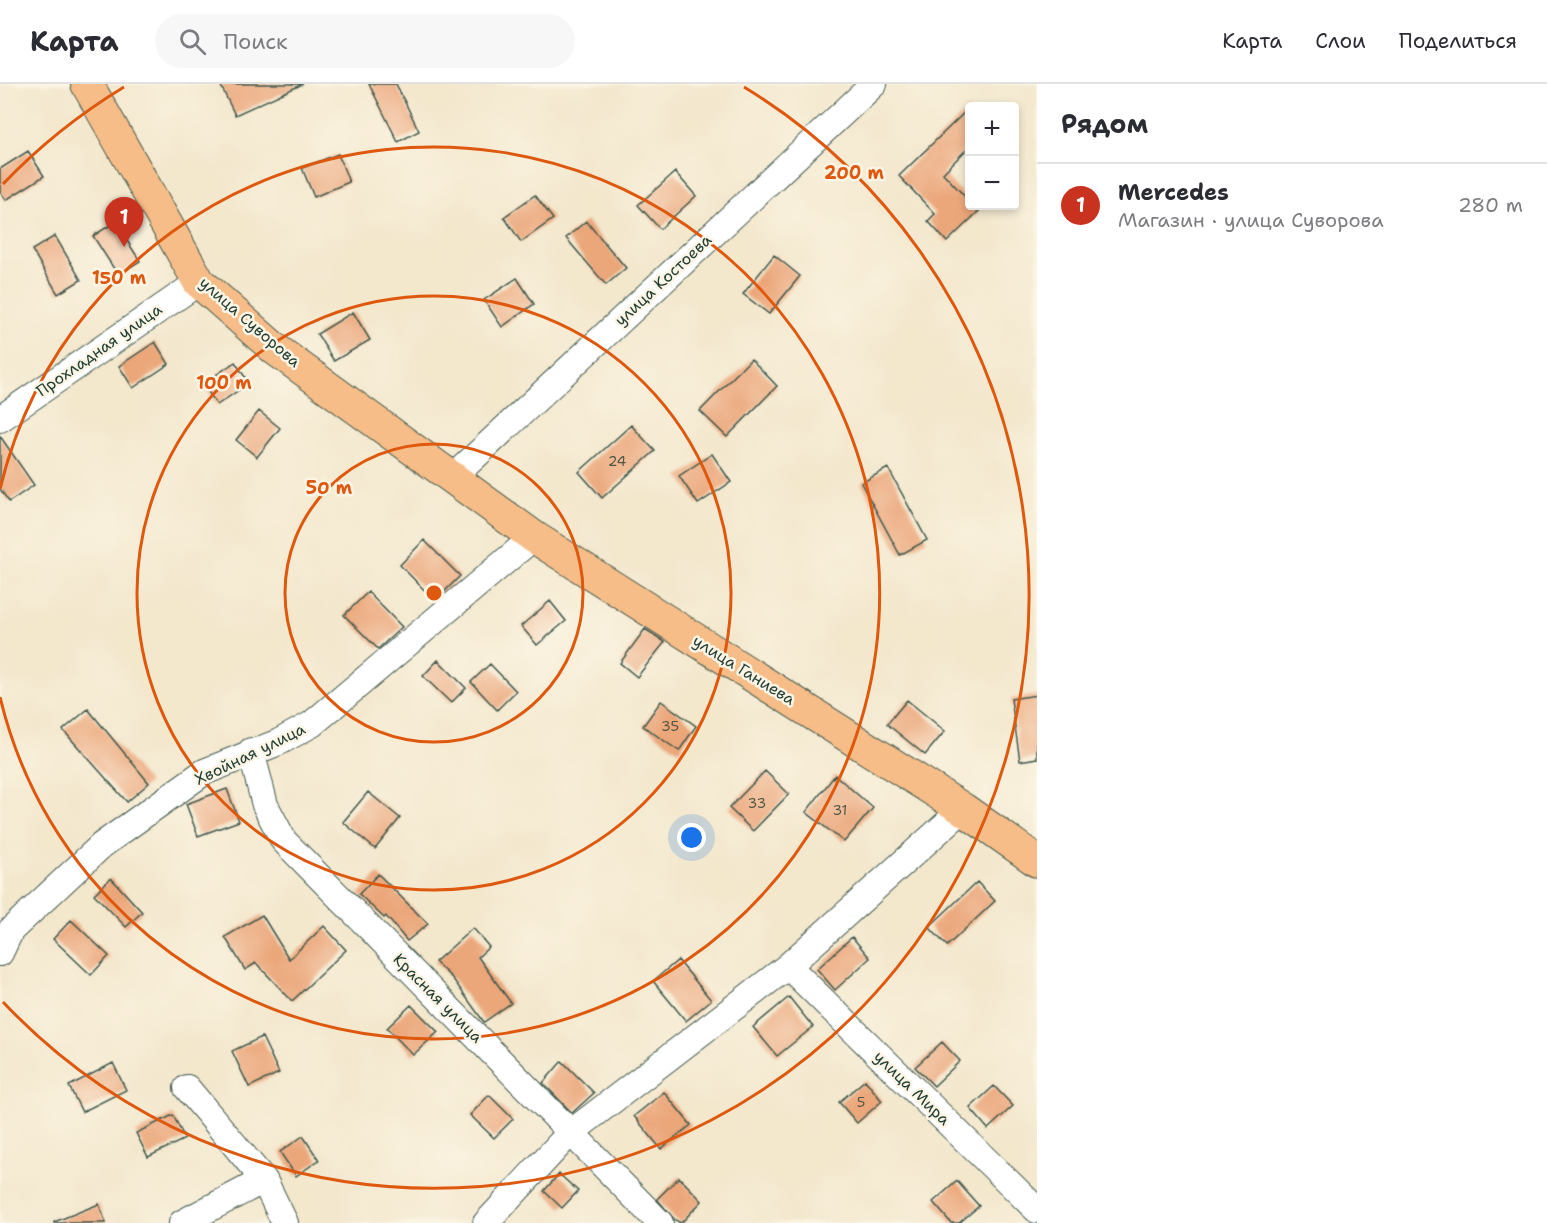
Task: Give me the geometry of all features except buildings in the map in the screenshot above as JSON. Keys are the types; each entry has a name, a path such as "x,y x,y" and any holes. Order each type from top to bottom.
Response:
{"main road":[{"name":"улица Суворова","path":"87,84 199,282 276,349 453,477"},
{"name":"улица Ганиева","path":"453,477 534,537 963,809 1037,861"}],"street":[{"name":"улица Костоева","path":"453,477 874,84"},
{"name":"Прохладная улица","path":"0,419 199,282"},
{"name":"Хвойная улица","path":"0,953 11,930 102,845 204,772 279,742 312,724 534,537"},
{"name":"Красная улица","path":"251,752 265,805 284,841 520,1081 569,1134 660,1223"},
{"path":"486,1223 569,1134 788,966 963,809"},
{"name":"улица Мира","path":"788,966 1037,1210"},
{"path":"187,1088 264,1180 285,1223"},
{"path":"182,1223 264,1180"}],"place":[{"name":"Mercedes","path":"124,247"}]}
